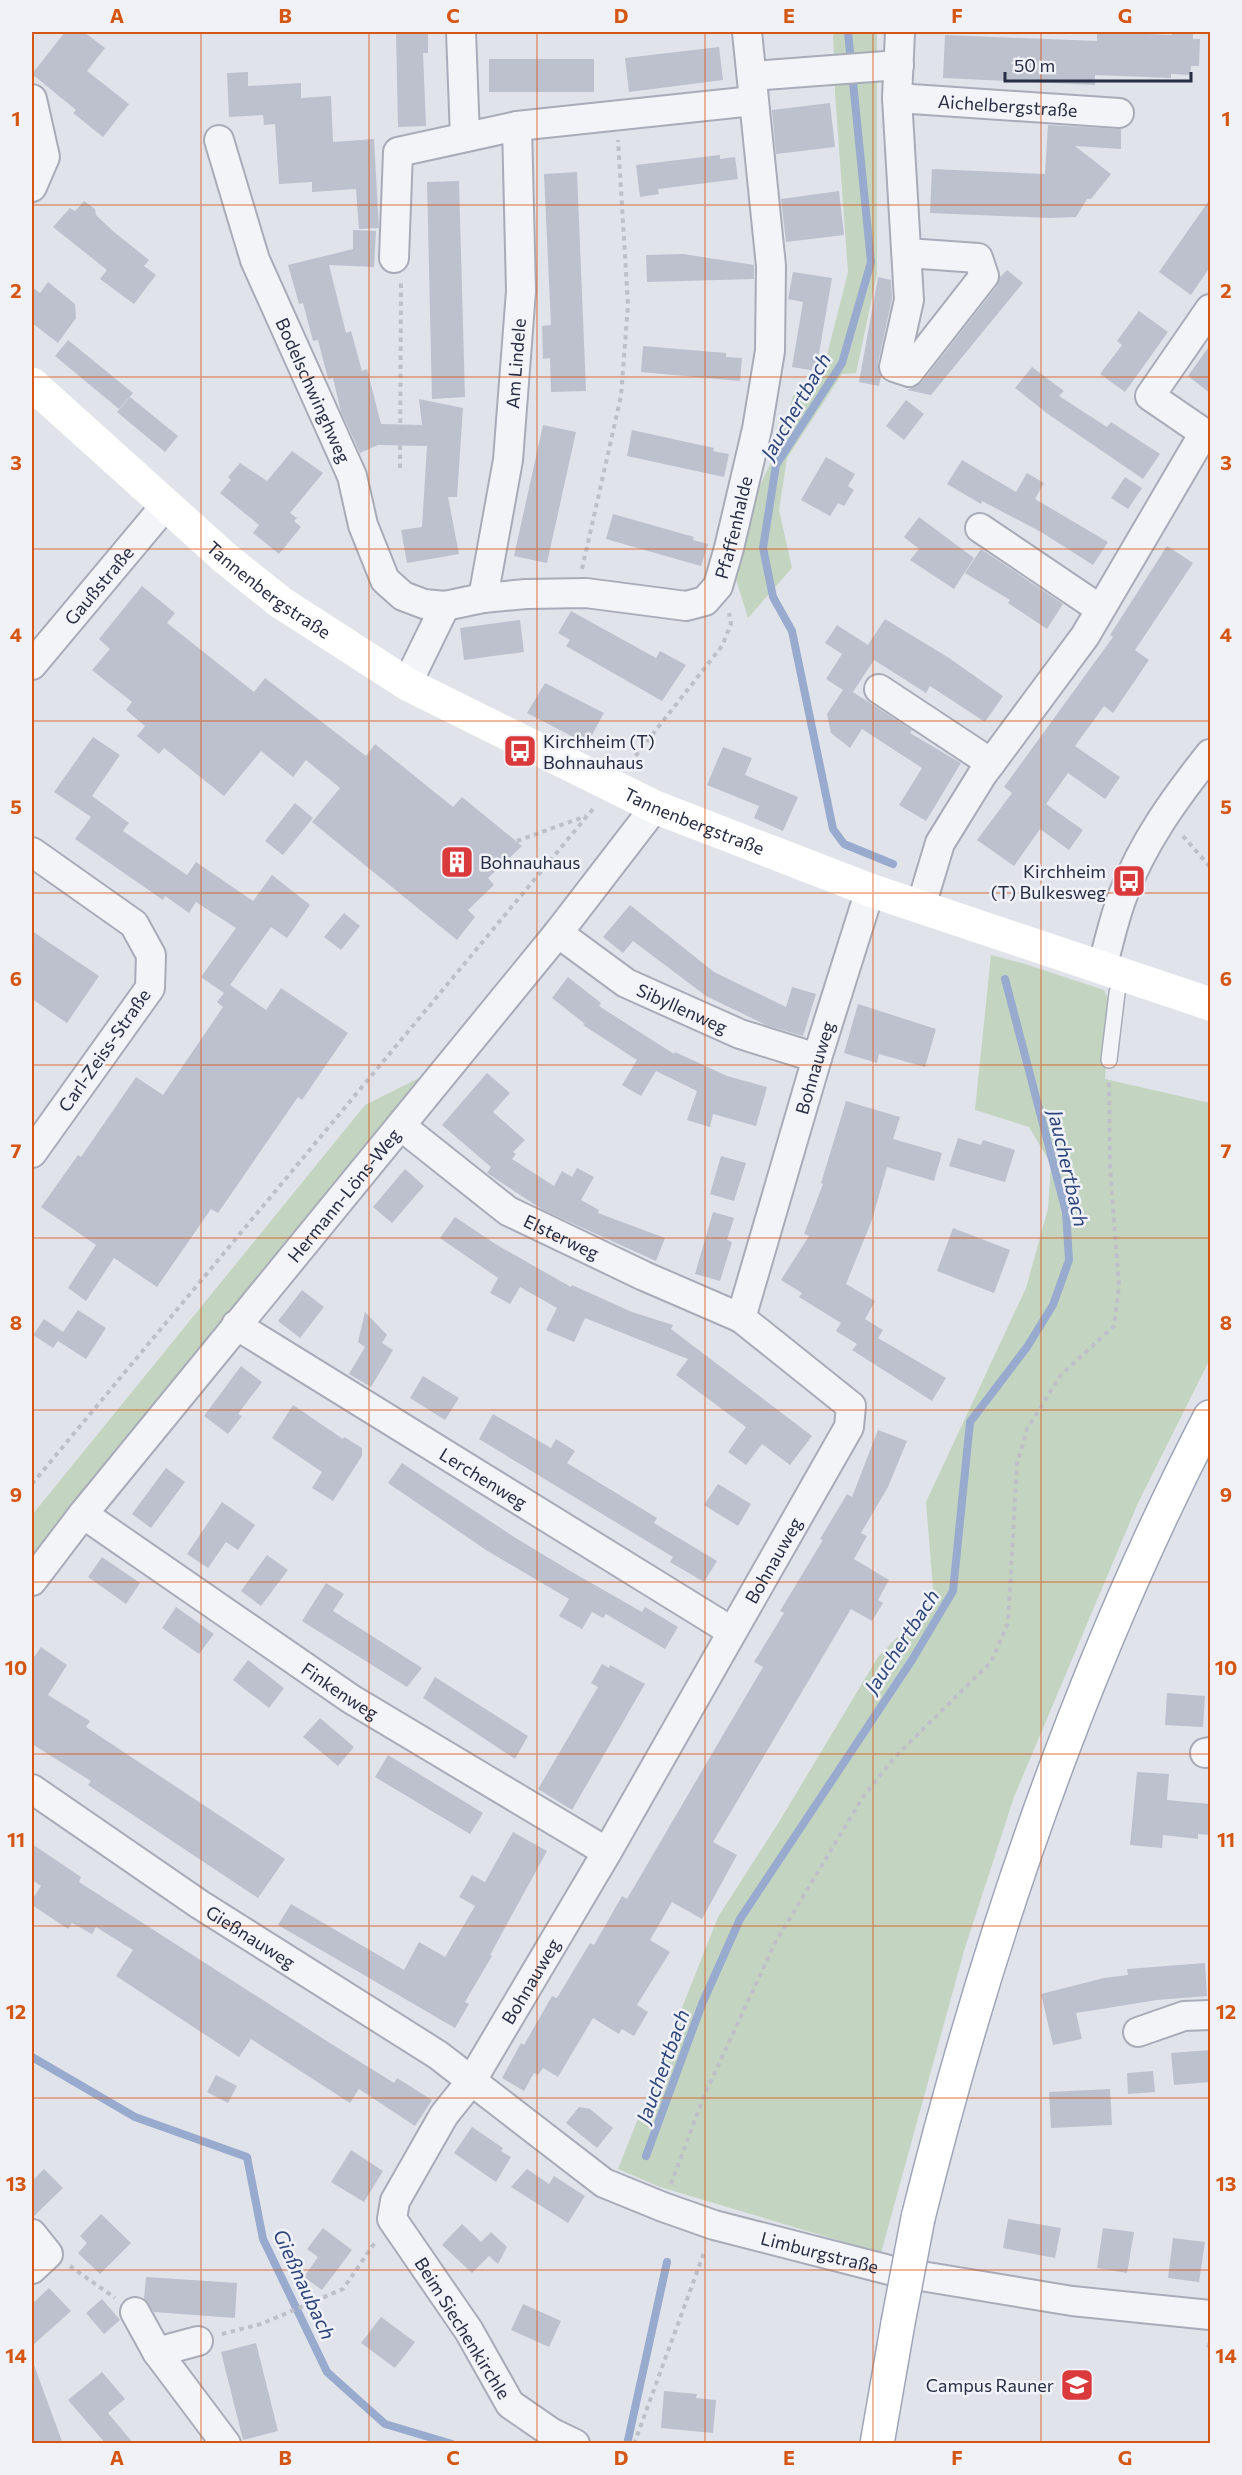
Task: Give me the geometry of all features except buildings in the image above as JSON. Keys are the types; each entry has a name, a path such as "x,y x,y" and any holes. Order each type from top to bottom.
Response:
{"street":[{"path":"461,32 465,137"},
{"name":"Pfaffenhalde","path":"445,606 483,598 575,593 686,606 705,601 718,586 757,429 770,351 771,266 747,32"},
{"path":"900,32 892,65 897,98 907,253"},
{"path":"394,258 398,152 517,126 616,115 753,88 818,71 892,65"},
{"name":"Aichelbergstraße","path":"897,98 1119,113"},
{"path":"32,99 45,157 32,187"},
{"name":"Am Lindele","path":"483,598 508,460 521,291 517,126"},
{"name":"Bodelschwinghweg","path":"219,140 255,260 352,476 363,525 385,580 404,596 424,604 445,606"},
{"path":"921,906 940,843 991,764 1085,636 1204,433 1150,396 1210,309"},
{"name":"Tannenbergstraße","path":"32,384 165,506 280,602 408,684 656,807 870,890 1210,1004"},
{"name":"Gaußstraße","path":"32,665 165,506"},
{"path":"980,528 1100,609"},
{"path":"408,684 445,606"},
{"path":"879,689 991,764"},
{"path":"1113,970 1122,896 1147,842 1179,792 1210,754"},
{"name":"Hermann-Löns-Weg","path":"32,1581 83,1514 236,1325 558,933 656,807"},
{"name":"Carl-Zeiss-Straße","path":"32,852 134,924 151,955 150,988 32,1153"},
{"name":"Bohnauweg","path":"392,2219 395,2201 444,2115 472,2080 607,1852 849,1427 851,1406 741,1318 817,1058 870,890"},
{"name":"Sibyllenweg","path":"558,933 626,983 740,1034 817,1058"},
{"name":"Elsterweg","path":"401,1126 508,1210 644,1276 741,1318"},
{"name":"Lerchenweg","path":"236,1325 731,1631"},
{"path":"877,2444 897,2323 918,2218 962,2054 1001,1926 1043,1802 1098,1664 1145,1555 1210,1417"},
{"name":"Finkenweg","path":"83,1514 351,1699 607,1852"},
{"name":"Gießnauweg","path":"32,1789 199,1904 438,2055 472,2080"},
{"path":"1138,2032 1184,2016 1210,2014"},
{"name":"Limburgstraße","path":"472,2080 604,2183 714,2225 897,2272 1072,2301 1210,2314"},
{"name":"Beim Siechenkirchle","path":"392,2219 469,2331 510,2404 552,2433 575,2444"},
{"path":"135,2312 157,2352 226,2444"},
{"path":"157,2352 198,2341"}],"lane":[{"path":"1109,1060 1117,993 1113,970"}],"path":[{"path":"575,593 621,396 628,305 616,115"},
{"path":"394,258 400,271 400,468"},
{"path":"32,1484 612,786 722,646 731,624 718,586"},
{"path":"517,842 587,816"},
{"path":"1181,834 1210,867"},
{"path":"663,2207 704,2096 775,1942 863,1797 894,1758 991,1662 1008,1623 1017,1464 1028,1429 1060,1376 1114,1326 1119,1286 1110,1167 1109,1060"},
{"path":"198,2341 261,2324 318,2302 343,2289 392,2219"},
{"path":"634,2444 714,2225"},
{"path":"37,2252 59,2258 135,2312"}],"green space":[{"path":"833,32 877,32 877,274 856,373 842,374 787,458 779,510 792,568 748,618 735,576 750,506 775,454 793,396 822,375 848,272 835,93"},
{"path":"991,955 1104,990 1111,1004 1105,1079 1210,1103 1210,1359 1138,1503 1014,1797 964,1951 881,2253 660,2187 618,2169 718,1917 779,1822 878,1657 934,1600 926,1502 1026,1288 1048,1209 1051,1164 1029,1127 975,1110"},
{"path":"425,1075 32,1558 32,1515 365,1105"}],"waterway":[{"name":"Jauchertbach","path":"848,32 871,262 842,363 776,465 763,548 773,597 792,631 833,829 844,844 893,864"},
{"name":"Jauchertbach","path":"646,2156 702,2004 740,1919 912,1660 953,1591 970,1422 1027,1347 1053,1305 1069,1260 1066,1212 1005,979"},
{"name":"Gießnaubach","path":"32,2057 135,2117 247,2157 263,2239 327,2372 385,2424 452,2444"},
{"name":"Jauchertbach","path":"628,2440 667,2262"}],"place":[{"name":"Kirchheim (T) Bohnauhaus","path":"520,751"},
{"name":"Bohnauhaus","path":"457,862"},
{"name":"Kirchheim (T) Bulkesweg","path":"1129,881"},
{"name":"Campus Rauner","path":"1077,2385"}]}
